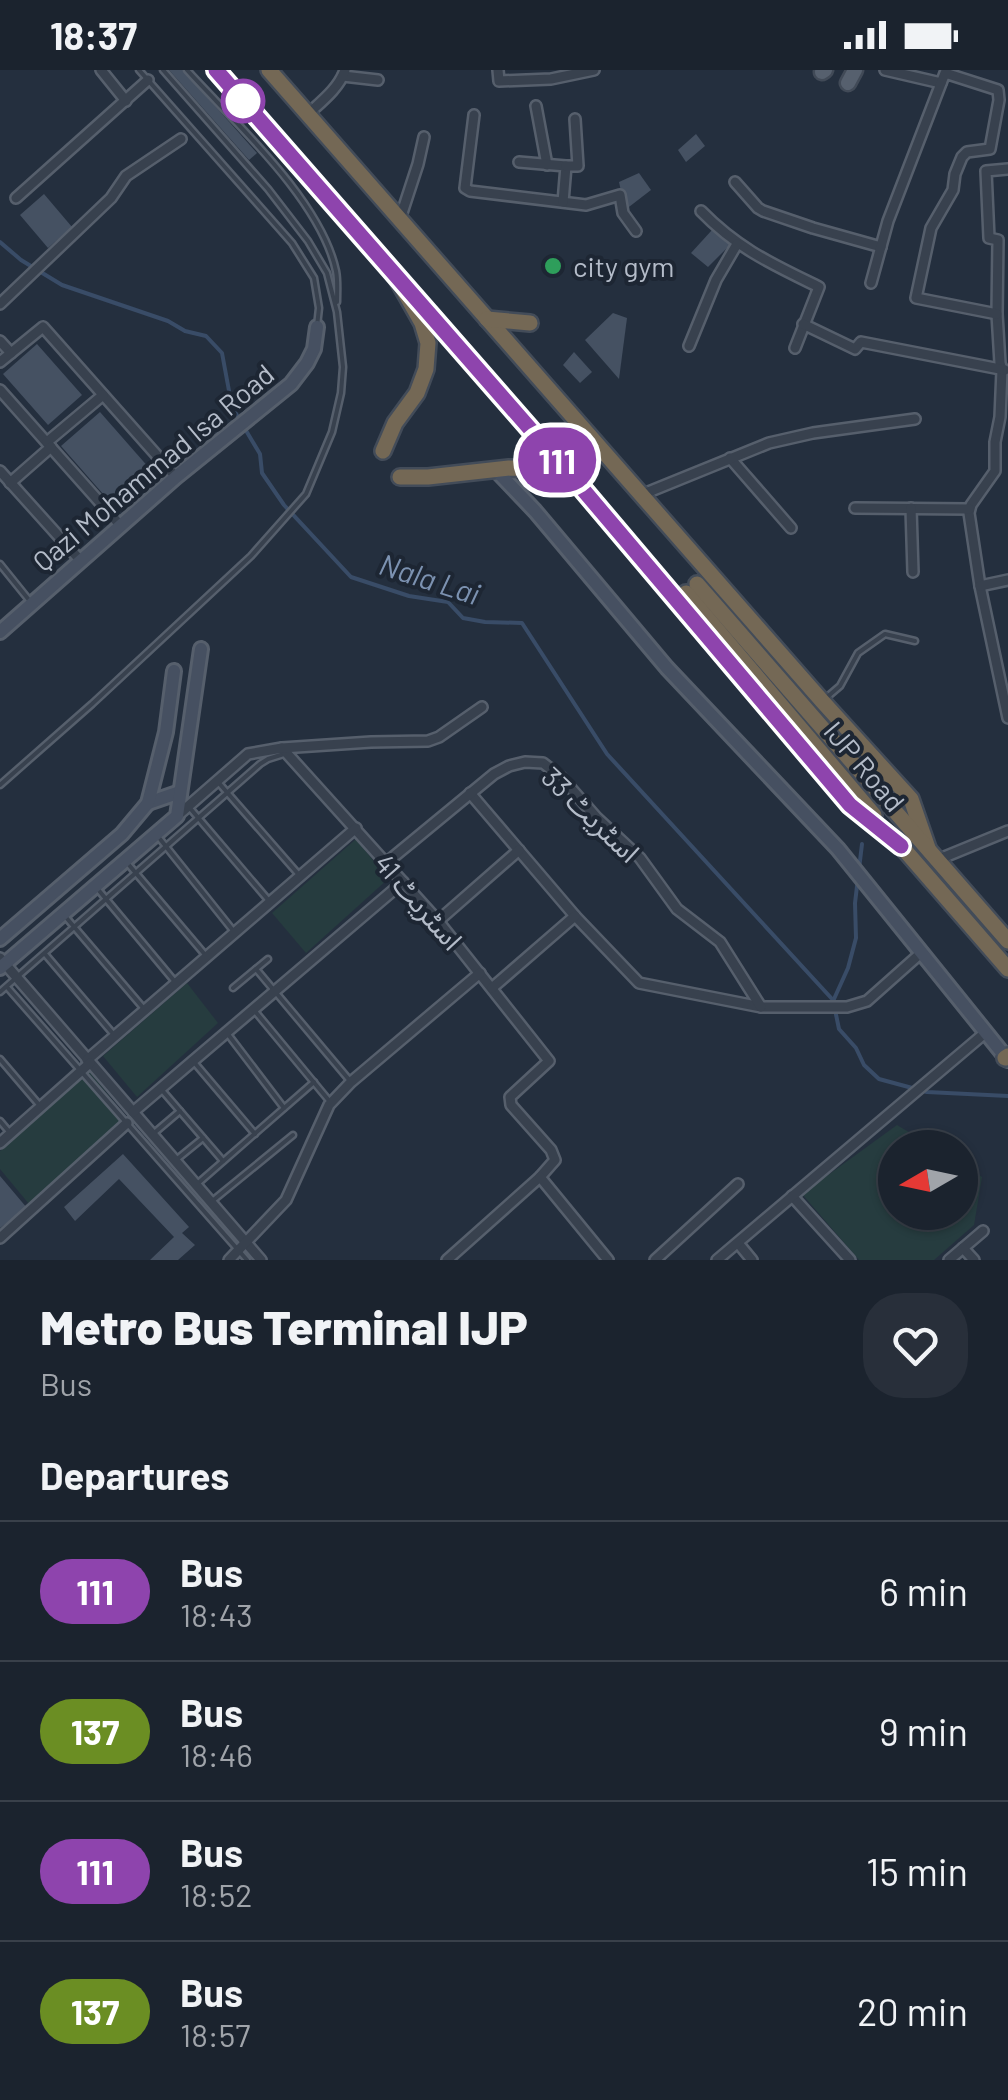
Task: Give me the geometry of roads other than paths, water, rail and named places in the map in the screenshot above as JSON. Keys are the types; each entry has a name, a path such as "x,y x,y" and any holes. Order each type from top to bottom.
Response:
{"highway":[{"path":"216,70 580,486 850,805 901,846"},
{"path":"269,70 911,799 932,854"},
{"path":"383,451 395,423 417,393 426,369 428,343 422,323 392,270"},
{"path":"487,319 530,323"},
{"path":"400,477 428,478 509,468 548,469 580,486"},
{"name":"IJP Road","path":"1008,940 691,588 901,846 1008,969"}],"street":[{"path":"101,70 126,101"},
{"path":"498,70 499,82 551,80 594,70"},
{"path":"885,70 940,83"},
{"path":"871,283 888,221 944,72 998,90 990,148 996,171"},
{"path":"308,114 329,95 344,73 378,80"},
{"path":"16,198 148,80"},
{"path":"536,106 547,164"},
{"path":"474,114 465,188 586,204 620,195 624,213 636,231"},
{"path":"518,162 578,166 575,119"},
{"path":"400,219 424,137"},
{"path":"0,304 111,198 126,176 181,139"},
{"path":"990,148 962,156 953,190 931,228 916,298 1001,319"},
{"path":"563,202 566,166"},
{"path":"1008,169 986,171 989,238 998,240 1000,256 1004,418 995,442 995,471 969,509 980,586 1008,718"},
{"path":"735,182 764,211 881,247"},
{"path":"701,211 722,233 753,255 818,287 795,348"},
{"path":"689,346 716,280 737,244"},
{"path":"803,324 854,349 861,342 1005,370"},
{"name":"Qazi Mohammad Isa Road","path":"0,632 176,476 292,384 314,348 317,326"},
{"path":"0,362 43,327 176,476"},
{"path":"0,341 11,353"},
{"path":"0,390 120,525"},
{"path":"80,560 4,478 49,445 103,396"},
{"path":"641,494 770,443 813,433 916,420"},
{"path":"730,458 791,528"},
{"path":"496,470 666,668 838,850 1007,1058"},
{"path":"995,471 1008,472"},
{"path":"855,508 969,509"},
{"path":"911,508 913,572"},
{"path":"980,586 1008,580"},
{"path":"182,811 180,792 201,648"},
{"path":"0,939 122,834 148,803 166,732 174,672"},
{"path":"261,1260 243,1247 211,1202 1,964 248,754 372,742 428,741 439,738 482,707"},
{"name":"اسٹریٹ 41","path":"285,751 438,921 549,1061 510,1097 511,1105 554,1154 555,1160 540,1177"},
{"name":"اسٹریٹ 33","path":"386,863 494,774 525,762 543,763 640,858 677,909 720,942 761,1007"},
{"path":"148,803 180,792"},
{"path":"470,793 575,916 639,983 761,1007 857,1006 867,1002 920,952"},
{"path":"0,1143 115,1036 356,828"},
{"path":"932,854 1008,830"},
{"path":"438,921 519,850"},
{"path":"133,1112 403,882"},
{"path":"492,988 575,916"},
{"path":"229,1260 286,1200 330,1103 480,973"},
{"path":"717,1260 985,1033"},
{"path":"0,1238 127,1123"},
{"path":"447,1260 540,1177 608,1260"},
{"path":"659,1259 738,1184"},
{"path":"792,1196 850,1260"},
{"path":"949,1260 983,1231"},
{"path":"738,1243 752,1260"},
{"path":"963,1248 974,1260"}],"lane":[{"path":"140,70 292,243 314,278 319,308 317,326"},
{"path":"0,786 251,556 306,494 332,432 341,393 342,343 327,273 268,189 164,70"},
{"path":"187,70 291,184 314,218 336,272 337,312"},
{"path":"0,564 32,603"},
{"path":"822,701 840,686 858,654 886,634 916,641"},
{"path":"0,992 268,759 285,751"},
{"path":"217,780 300,876"},
{"path":"182,811 199,820 270,902"},
{"path":"156,834 235,933"},
{"path":"125,861 207,957"},
{"path":"95,886 176,983"},
{"path":"63,914 145,1010"},
{"path":"45,954 115,1036"},
{"path":"234,988 268,959"},
{"path":"256,969 351,1082"},
{"path":"7,986 243,1247 247,1260"},
{"path":"254,1010 330,1103"},
{"path":"227,1033 284,1108"},
{"path":"0,1059 40,1107"},
{"path":"193,1062 255,1134"},
{"path":"196,1185 314,1082"},
{"path":"161,1088 223,1161"},
{"path":"152,1135 180,1111"},
{"path":"0,1121 11,1134"},
{"path":"211,1202 293,1135"},
{"path":"175,1161 203,1138"}],"waterway":[{"name":"Nala Lai","path":"0,242 62,285 206,336 222,353 232,407 260,454 262,473 284,505 351,577 409,596 448,602 463,618 522,623 607,754 833,1000 839,1029 879,1079 927,1092 1008,1096"},
{"name":"Nala Lai","path":"859,869 862,844"},
{"name":"Nala Lai","path":"834,999 856,938 858,878"}],"place":[{"name":"city gym","path":"553,266"}]}
